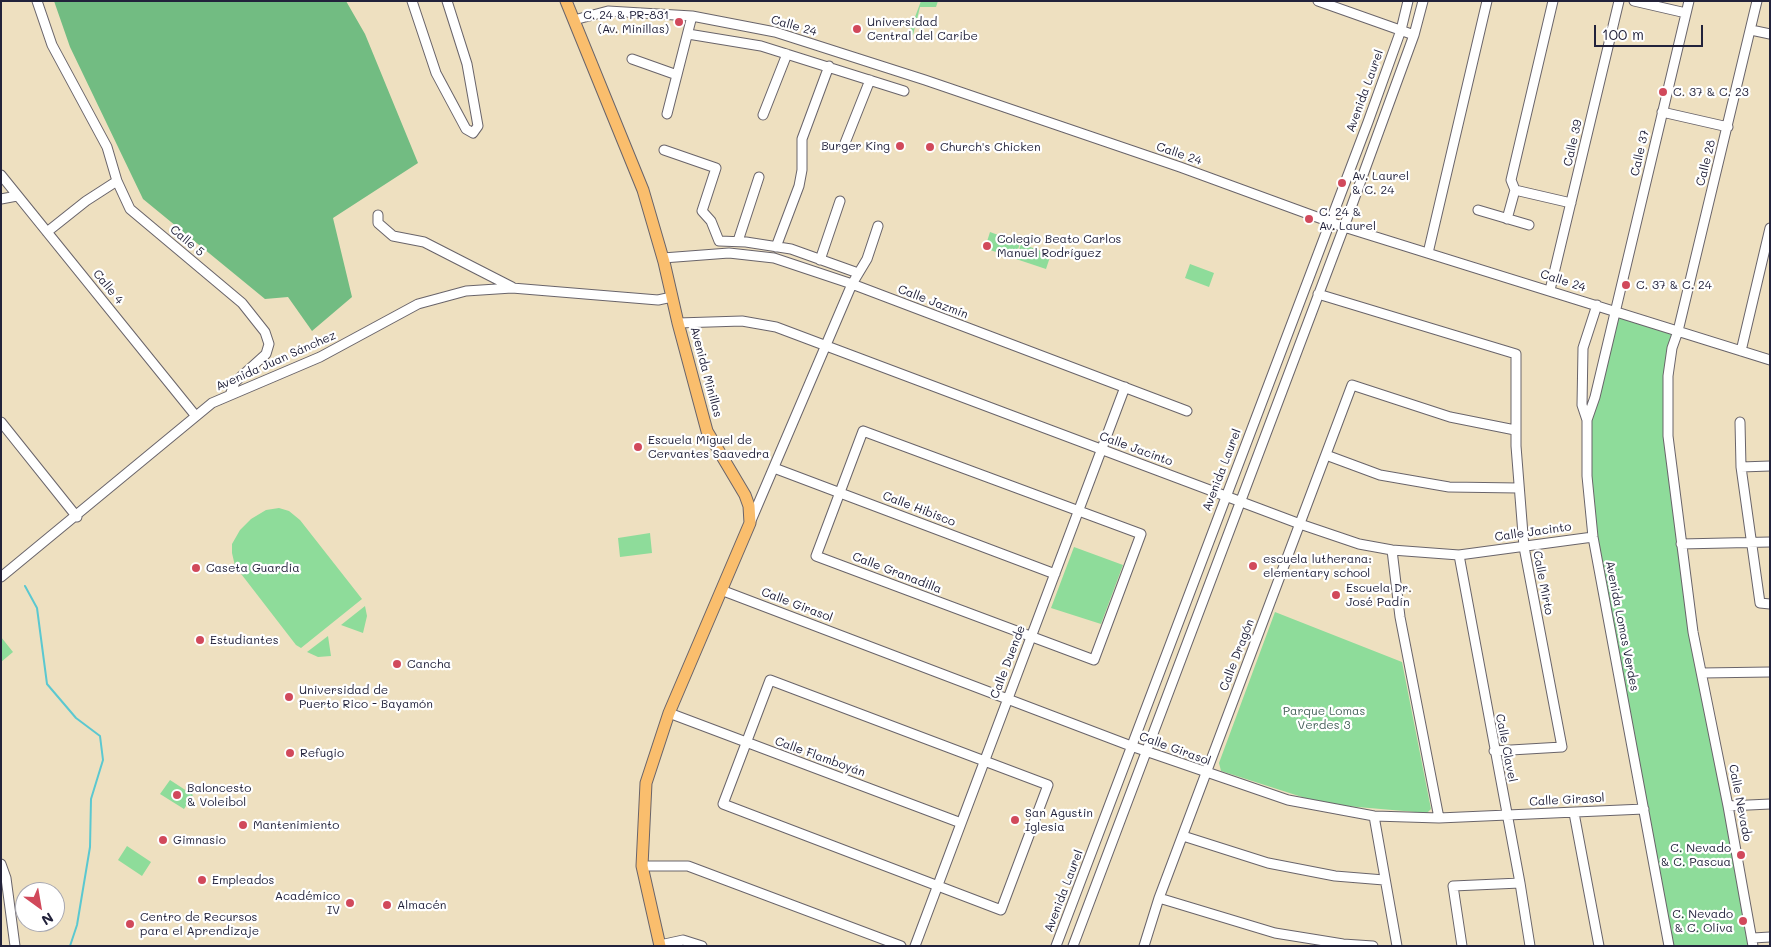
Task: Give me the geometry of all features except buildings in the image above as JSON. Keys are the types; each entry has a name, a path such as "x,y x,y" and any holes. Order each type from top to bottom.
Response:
{"main road":[{"name":"Avenida Minillas","path":"566,1 643,190 663,258 678,323 707,430 745,495 749,506 750,523"},
{"path":"660,945 642,866 646,783 669,713 750,523"}],"street":[{"name":"Calle 5","path":"36,1 52,45 107,146 117,181 130,209 242,303 265,332 268,344 266,354 235,382 230,395"},
{"path":"412,1 436,73 466,129 473,133 478,126 468,64 447,1"},
{"path":"1318,1 1414,35"},
{"name":"Avenida Laurel","path":"1056,946 1329,221 1400,30 1408,1"},
{"path":"1073,946 1344,226 1414,35 1423,1"},
{"path":"1428,253 1487,1"},
{"path":"1507,219 1515,190 1511,180 1553,1"},
{"name":"Calle 39","path":"1550,290 1619,1"},
{"path":"1634,1 1686,13"},
{"name":"Calle 37","path":"1615,311 1689,1"},
{"name":"Calle 28","path":"1681,544 1668,427 1668,376 1672,348 1678,331 1728,127 1757,1"},
{"name":"Calle 24","path":"574,20 608,11 692,16 775,32 919,78 1344,226 1770,360"},
{"path":"667,114 692,16"},
{"path":"1750,30 1770,34"},
{"path":"688,34 761,46 904,91"},
{"path":"763,115 787,54"},
{"path":"632,59 678,75"},
{"path":"776,247 799,186 802,170 802,139 829,66"},
{"path":"845,143 870,80"},
{"path":"1662,112 1728,127"},
{"path":"461,120 476,115"},
{"path":"664,150 716,168 702,211 710,221 719,242 738,241 776,247 858,273"},
{"name":"Calle 4","path":"1,175 195,415"},
{"path":"738,241 759,177"},
{"path":"47,232 86,201 117,181"},
{"path":"1515,190 1571,204"},
{"path":"1,199 17,196"},
{"path":"820,260 840,201"},
{"path":"1478,210 1529,225"},
{"path":"378,215 378,223 393,236 424,242 512,288"},
{"path":"750,523 852,284 867,260 878,226"},
{"path":"1741,351 1770,228"},
{"name":"Calle Jazmín","path":"663,258 729,253 774,258 852,284 1187,411"},
{"name":"Avenida Juan Sánchez","path":"1,577 77,516 195,415 212,403 320,357 418,304 466,291 512,288 658,300 672,297"},
{"name":"Calle Mirto","path":"1318,294 1516,354 1515,430 1524,547 1562,747 1494,751"},
{"path":"1587,420 1582,405 1583,348 1597,305"},
{"name":"Avenida Lomas Verdes","path":"1615,311 1587,420 1587,476 1593,537 1669,946"},
{"name":"Calle Jacinto","path":"678,323 742,321 776,328 826,345 1300,524 1359,544 1392,550 1459,554 1593,537"},
{"name":"Calle Dragón","path":"1144,946 1159,898 1352,385 1450,416 1515,430"},
{"name":"Calle Duende","path":"915,946 1125,387"},
{"path":"1,422 77,516"},
{"path":"1740,422 1741,466 1760,604 1770,604"},
{"path":"840,493 863,431 1140,534 1094,660 1031,636"},
{"path":"1326,456 1380,475 1450,487 1518,488"},
{"path":"1741,466 1770,466"},
{"name":"Calle Hibisco","path":"774,468 1055,574"},
{"name":"Calle Granadilla","path":"840,493 816,556 1031,636"},
{"path":"1681,544 1770,542"},
{"name":"Calle Nevado","path":"1681,544 1693,632 1753,942"},
{"path":"1392,550 1400,617 1439,818"},
{"name":"Calle Clavel","path":"1459,554 1530,946"},
{"name":"Calle Girasol","path":"721,590 1131,746 1288,800 1374,816 1439,818 1644,809"},
{"path":"1702,673 1770,672"},
{"path":"770,680 1048,785 1001,910 723,804 746,743 770,680"},
{"name":"Calle Flamboyán","path":"669,713 961,823"},
{"path":"1728,806 1770,804"},
{"path":"1574,813 1600,946"},
{"path":"1374,816 1397,946"},
{"path":"1183,836 1268,863 1334,876 1384,880"},
{"path":"1,864 6,878 15,946"},
{"path":"642,866 688,866 901,946"},
{"path":"1462,946 1453,886 1520,883"},
{"path":"1159,898 1275,933 1343,944 1373,946"},
{"path":"1753,942 1770,937"},
{"path":"660,945 683,940 702,946"}],"green space":[{"path":"54,1 346,1 365,34 418,163 333,218 352,297 312,331 288,297 265,299 143,199 70,47"},
{"path":"921,1 938,1 936,7 920,7 913,35 909,33"},
{"path":"990,232 1020,243 1015,259 985,248"},
{"path":"1021,244 1051,254 1046,269 1016,259"},
{"path":"1190,264 1214,273 1209,287 1185,278"},
{"path":"1615,311 1678,331 1672,348 1668,436 1681,544 1753,946 1669,946 1593,537 1587,420"},
{"path":"279,508 289,511 300,520 362,599 301,648 296,645 235,566 232,553 232,544 240,530 251,519 266,510"},
{"path":"650,533 652,553 620,557 618,538"},
{"path":"1074,547 1123,565 1101,624 1051,608"},
{"path":"365,606 367,616 363,633 341,625"},
{"name":"Parque Lomas Verdes 3","path":"1275,612 1402,662 1431,809 1427,813 1346,806 1305,798 1221,771 1219,763"},
{"path":"328,636 331,656 318,657 307,652"},
{"path":"1,637 13,652 1,662"},
{"name":"Baloncesto & Voleibol","path":"170,780 193,795 184,809 160,794"},
{"path":"127,846 151,862 142,876 118,860"}],"waterway":[{"path":"25,586 37,608 47,684 76,718 100,736 103,760 91,799 90,847 77,925 70,946"}],"place":[{"name":"C. 24 & PR-831 (Av. Minillas)","path":"679,22"},
{"name":"Universidad Central del Caribe","path":"857,29"},
{"name":"C. 37 & C. 23","path":"1663,92"},
{"name":"Burger King","path":"900,146"},
{"name":"Church's Chicken","path":"930,147"},
{"name":"Av. Laurel & C. 24","path":"1342,183"},
{"name":"C. 24 & Av. Laurel","path":"1309,219"},
{"name":"Colegio Beato Carlos Manuel Rodríguez","path":"987,246"},
{"name":"C. 37 & C. 24","path":"1626,285"},
{"name":"Escuela Miguel de Cervantes Saavedra","path":"638,447"},
{"name":"escuela lutherana: elementary school","path":"1253,566"},
{"name":"Caseta Guardia","path":"196,568"},
{"name":"Escuela Dr. José Padín","path":"1336,595"},
{"name":"Estudiantes","path":"200,640"},
{"name":"Cancha","path":"397,664"},
{"name":"Universidad de Puerto Rico - Bayamón","path":"289,697"},
{"name":"Refugio","path":"290,753"},
{"name":"Baloncesto & Voleibol","path":"177,795"},
{"name":"San Agustin Iglesia","path":"1015,820"},
{"name":"Mantenimiento","path":"243,825"},
{"name":"Gimnasio","path":"163,840"},
{"name":"C. Nevado & C. Pascua","path":"1741,855"},
{"name":"Empleados","path":"202,880"},
{"name":"Académico IV","path":"350,903"},
{"name":"Almacén","path":"387,905"},
{"name":"C. Nevado & C. Oliva","path":"1743,921"},
{"name":"Centro de Recursos para el Aprendizaje","path":"130,924"}]}
